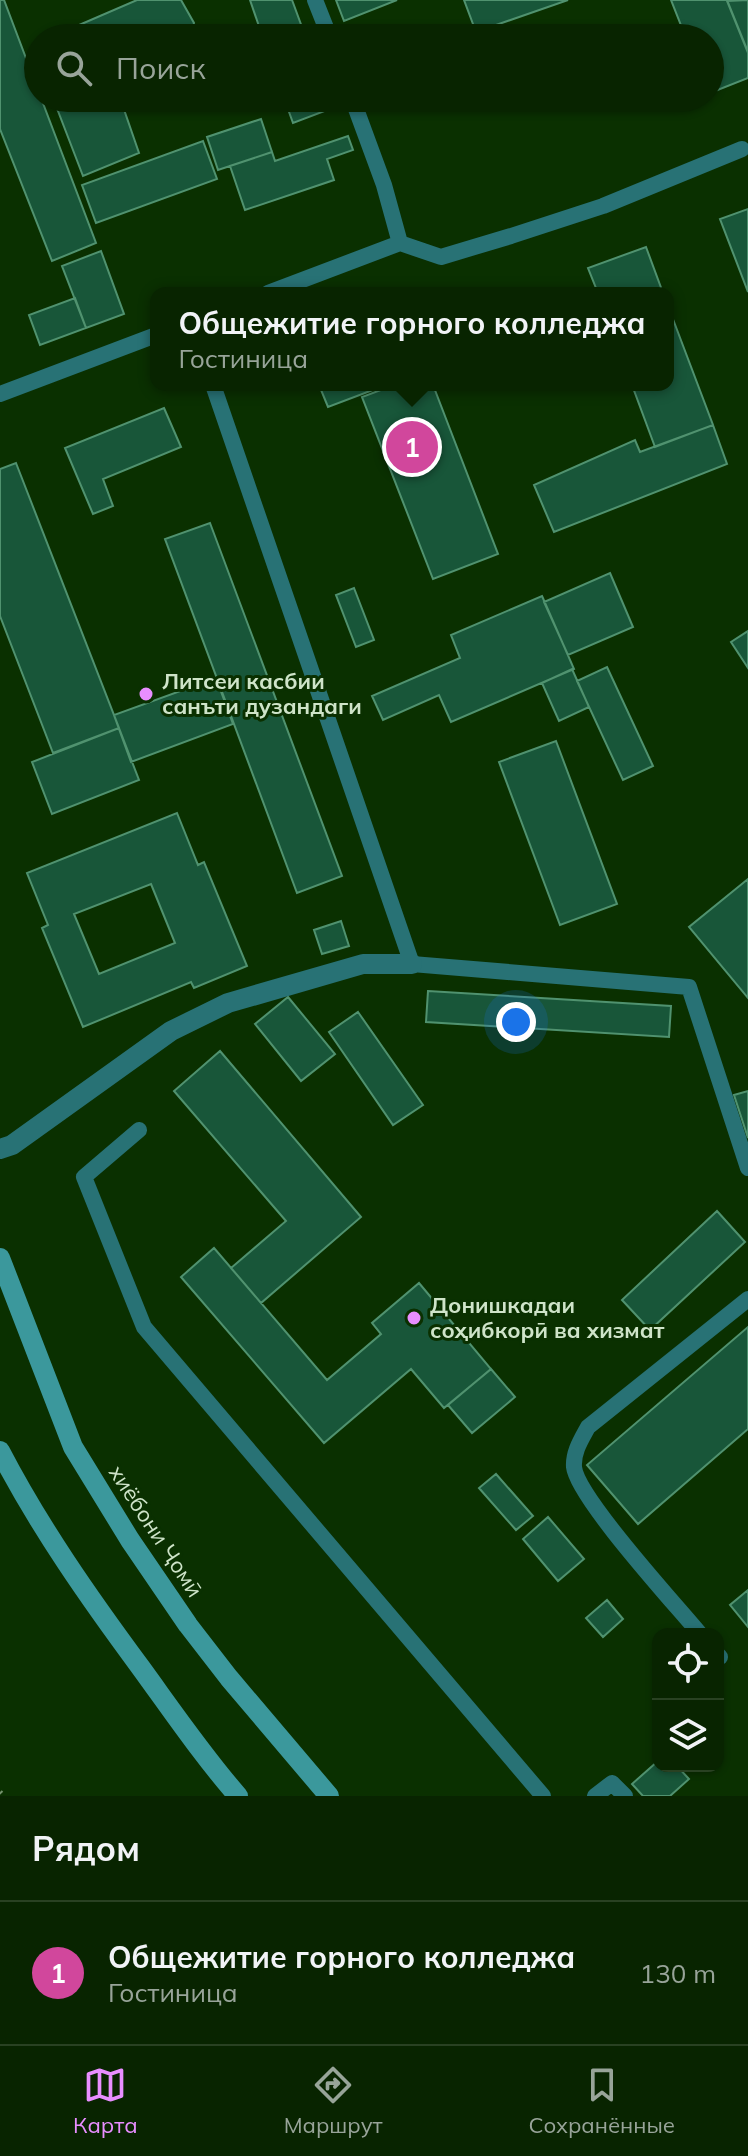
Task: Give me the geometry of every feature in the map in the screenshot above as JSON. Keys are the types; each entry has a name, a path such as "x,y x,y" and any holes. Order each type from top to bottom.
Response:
{"main road":[{"name":"хиёбони Ҷомӣ","path":"0,1258 73,1447 130,1540 229,1678 329,1796"},
{"path":"0,1451 19,1487 99,1611 212,1766 238,1796"}],"street":[{"path":"0,1149 12,1145 171,1031 228,1003 363,964 412,964"}],"lane":[{"path":"315,0 324,24"},
{"path":"357,112 384,185 400,243"},
{"path":"284,287 400,243 441,257 603,206 742,149"},
{"path":"0,394 150,337"},
{"path":"215,391 412,964 689,987 748,1168"},
{"path":"139,1130 84,1177 144,1327 543,1796"},
{"path":"695,1628 587,1498 574,1470 575,1451 588,1427 748,1299"},
{"path":"595,1796 612,1783 625,1796"}],"building":[{"path":"0,0 4,0 24,53 24,112 46,112 96,243 52,261 0,129"},
{"path":"137,0 181,0 194,23 194,24 81,24"},
{"path":"250,0 292,0 301,24 258,24"},
{"path":"336,0 397,0 344,21"},
{"path":"464,0 568,0 499,24 473,24"},
{"path":"671,0 727,0 748,52 748,78 724,87 724,24 680,24"},
{"path":"748,0 748,53 727,1"},
{"path":"58,112 125,112 139,153 83,176"},
{"path":"289,112 322,112 293,123"},
{"path":"261,119 272,152 218,170 207,137"},
{"path":"348,136 353,150 327,159 334,180 245,210 230,166 272,152 275,161"},
{"path":"203,141 217,179 96,223 82,185"},
{"path":"748,209 748,292 720,219"},
{"path":"646,247 661,287 596,287 588,268"},
{"path":"101,251 124,314 86,328 62,266"},
{"path":"75,298 86,328 40,345 29,315"},
{"path":"674,322 713,425 655,447 634,391 674,391"},
{"path":"321,391 370,391 328,407"},
{"path":"378,391 435,391 498,554 433,579 362,397"},
{"path":"164,408 181,447 103,479 113,506 93,514 65,448"},
{"path":"713,425 727,464 554,532 534,485 635,440 640,452"},
{"path":"16,463 119,728 53,753 0,616 0,469"},
{"path":"210,523 342,876 297,893 165,539"},
{"path":"610,573 633,627 568,655 544,602"},
{"path":"354,588 374,640 356,647 336,595"},
{"path":"542,596 574,669 451,722 439,695 383,720 372,696 460,658 451,635"},
{"path":"748,631 748,668 731,642"},
{"path":"607,667 653,766 623,780 577,681"},
{"path":"572,669 589,707 559,721 542,683"},
{"path":"216,678 233,724 131,762 114,715"},
{"path":"119,728 139,780 52,814 32,762"},
{"path":"556,741 617,904 560,925 499,762"},
{"path":"177,813 198,865 204,862 247,966 194,988 191,982 83,1027 42,928 48,925 27,873","holes":["151,884 175,943 99,974 74,914"]},
{"path":"748,879 748,998 689,927"},
{"path":"341,921 349,946 322,954 314,930"},
{"path":"428,991 671,1006 669,1037 426,1022"},
{"path":"288,997 335,1054 301,1081 255,1024"},
{"path":"358,1012 423,1105 393,1125 329,1032"},
{"path":"220,1051 361,1217 261,1303 231,1268 286,1221 174,1091"},
{"path":"748,1091 748,1138 734,1095"},
{"path":"717,1211 745,1242 650,1330 622,1300"},
{"path":"214,1248 327,1380 381,1334 372,1323 419,1283 491,1369 444,1408 411,1369 324,1443 181,1277"},
{"path":"748,1327 748,1429 638,1524 587,1465"},
{"path":"491,1369 515,1397 472,1433 448,1405"},
{"path":"496,1474 533,1516 516,1530 479,1488"},
{"path":"548,1517 584,1559 558,1581 523,1539"},
{"path":"748,1590 748,1627 730,1605"},
{"path":"607,1600 623,1619 603,1637 586,1618"},
{"path":"652,1766 652,1772 683,1772 689,1779 670,1796 643,1796 632,1784"}],"place":[{"name":"Общежитие горного колледжа","path":"412,447"},
{"name":"Литсеи касбии санъти дузандаги","path":"146,694"},
{"name":"Донишкадаи соҳибкорӣ ва хизмат","path":"414,1318"}]}
